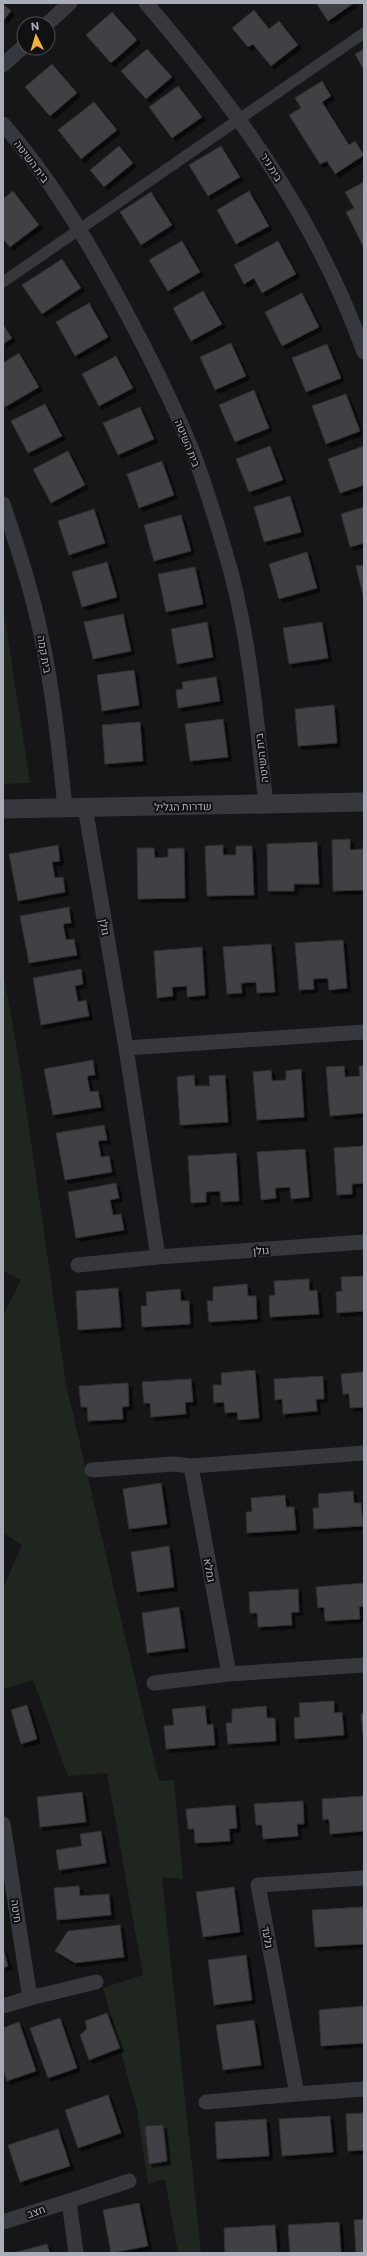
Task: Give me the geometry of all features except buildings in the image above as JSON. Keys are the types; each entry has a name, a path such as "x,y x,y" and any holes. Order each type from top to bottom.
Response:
{"street":[{"path":"56,16 70,3"},
{"name":"בית ניר","path":"146,3 185,48 240,119 267,158 302,216 337,288 364,352"},
{"path":"3,282 364,33"},
{"path":"3,65 16,53"},
{"name":"בית השיטה","path":"3,124 32,157 79,229 104,272 162,382 194,455 231,574 242,626 251,678 266,804"},
{"name":"בית קמה","path":"3,504 20,553 40,628 56,724 65,808"},
{"name":"שדרות הגליל","path":"3,809 364,802"},
{"name":"גולן","path":"84,807 126,1048 158,1257"},
{"path":"126,1048 364,1032"},
{"name":"גולן","path":"78,1265 158,1257 364,1242"},
{"path":"92,1470 173,1464 191,1466 364,1453"},
{"name":"גמלא","path":"191,1466 229,1674"},
{"path":"154,1683 229,1674 364,1665"},
{"name":"חיטה","path":"3,1824 30,1998"},
{"name":"גלעד","path":"297,2094 258,1885 364,1878"},
{"path":"3,2006 96,1982"},
{"path":"206,2102 364,2089"},
{"name":"חצב","path":"3,2222 128,2181"},
{"path":"69,2201 76,2253"}],"shaded area":[{"path":"3,605 30,783 3,784"},
{"path":"3,971 21,1073 66,1384 159,1781 174,1780 183,1879 162,1877 201,2253 178,2253 165,2179 148,2184 137,2110 103,1988 143,1975 107,1773 68,1776 33,1680 3,1689 3,1588 22,1545 3,1533 3,1316 21,1280 3,1271"}]}
